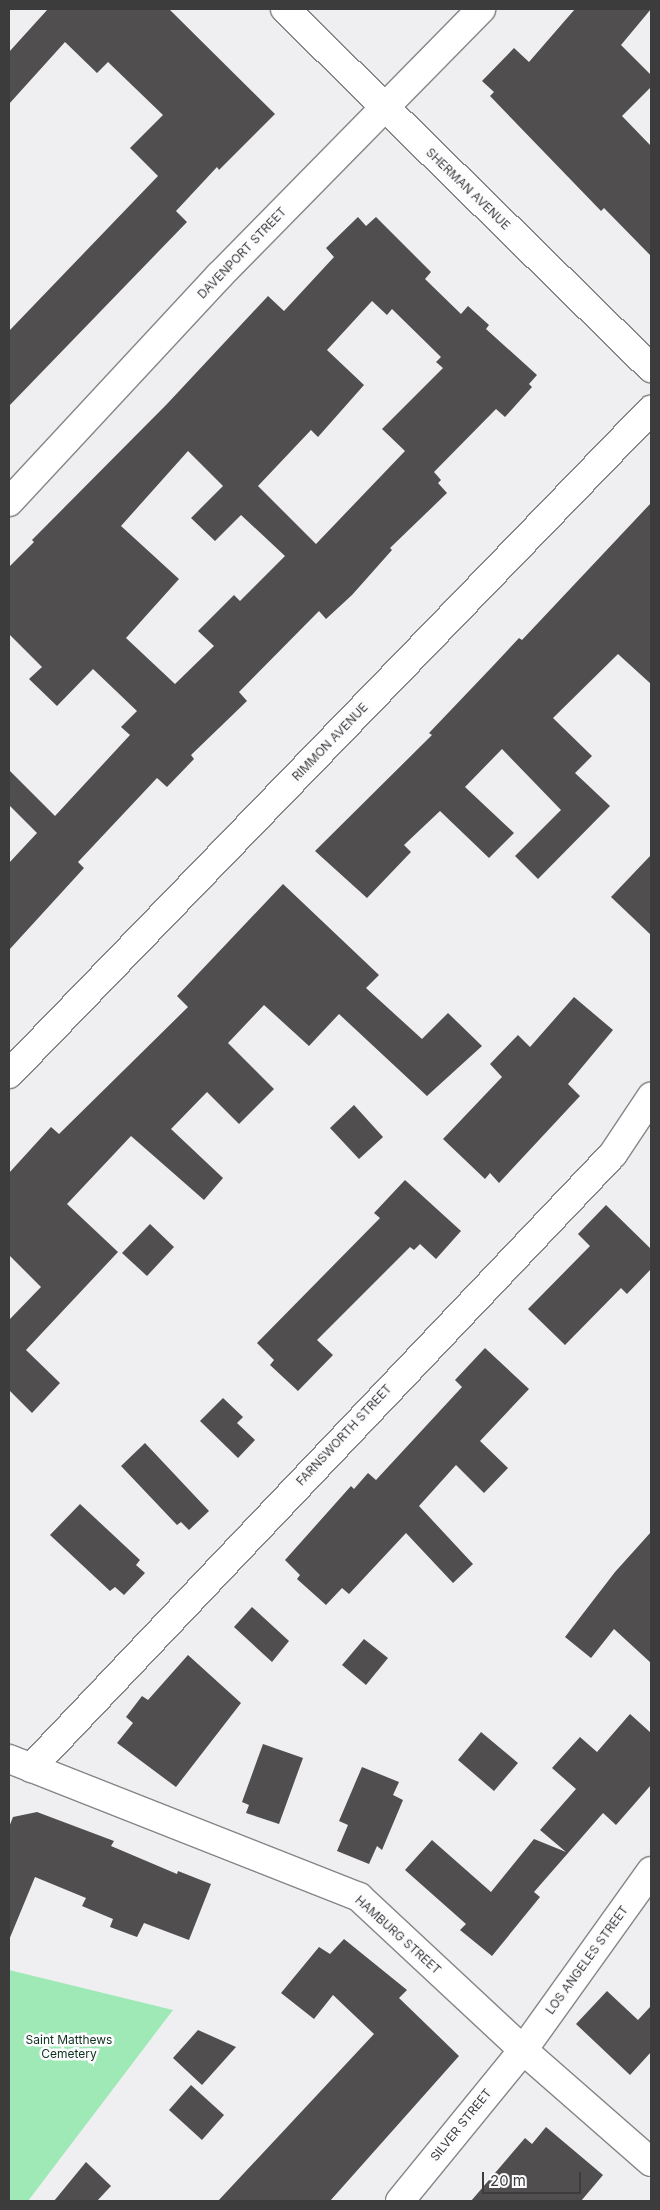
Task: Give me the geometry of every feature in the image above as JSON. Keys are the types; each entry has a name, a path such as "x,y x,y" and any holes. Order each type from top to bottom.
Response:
{"street":[{"name":"SHERMAN AVENUE","path":"285,9 651,368"},
{"name":"DAVENPORT STREET","path":"9,502 219,276 481,9"},
{"name":"RIMMON AVENUE","path":"9,1074 651,410"},
{"name":"FARNSWORTH STREET","path":"20,1764 613,1154 651,1097"},
{"name":"HAMBURG STREET","path":"20,1764 359,1896 523,2050 651,2162"},
{"name":"LOS ANGELES STREET","path":"523,2050 651,1871"},
{"name":"SILVER STREET","path":"400,2201 523,2050"}],"green space":[{"name":"Saint Matthews Cemetery","path":"9,1970 173,2010 28,2201 9,2201"}],"building":[{"path":"48,9 169,9 275,114 219,170 217,167 176,211 187,222 9,406 9,331 158,176 130,148 163,115 108,62 97,73 65,42 9,104 9,52"},
{"path":"575,9 651,9 621,45 651,75 651,87 622,116 651,146 651,256 604,208 601,211 490,96 494,92 482,81 514,48 529,62"},
{"path":"358,217 366,226 376,217 431,272 425,279 461,314 468,306 489,325 486,329 537,375 529,384 532,387 505,417 496,409 434,472 441,480 438,483 447,493 390,548 392,550 352,595 326,619 319,611 239,692 247,701 191,755 194,759 167,787 157,778 78,862 84,868 9,950 9,863 37,833 9,805 9,770 55,816 130,735 121,727 137,711 93,669 57,706 29,679 42,667 9,634 9,567 34,542 32,540 167,404 268,296 284,311 334,257 326,248","holes":["372,301 387,315 392,309 441,357 436,362 443,368 382,429 405,451 316,544 258,486 311,430 318,437 364,385 327,350","188,451 223,486 191,518 215,541 241,515 285,556 240,601 234,595 198,631 214,646 175,684 126,638 179,579 121,526"]},
{"path":"651,503 651,684 618,654 553,718 592,756 575,773 610,806 538,879 515,856 561,810 502,749 465,787 514,833 489,858 440,811 404,845 411,852 367,898 315,851 432,735 429,733 519,638 522,640"},
{"path":"651,855 651,935 611,897"},
{"path":"283,884 379,975 366,988 422,1039 448,1013 482,1046 427,1096 339,1014 309,1046 264,1005 228,1043 274,1089 239,1124 207,1092 171,1129 223,1178 204,1200 131,1136 67,1204 118,1252 26,1350 60,1383 32,1413 9,1390 9,1320 41,1287 9,1255 9,1173 51,1127 59,1134 188,1007 177,996"},
{"path":"574,997 613,1030 568,1084 580,1096 499,1183 490,1173 485,1179 443,1139 502,1077 490,1064 518,1035 530,1047"},
{"path":"354,1105 383,1137 359,1159 330,1128"},
{"path":"405,1180 461,1231 436,1259 420,1244 414,1250 410,1247 317,1340 333,1355 298,1391 270,1365 274,1360 257,1343 380,1218 374,1213"},
{"path":"606,1205 651,1249 651,1269 627,1294 621,1288 565,1345 528,1309 590,1246 578,1234"},
{"path":"150,1224 174,1247 147,1276 122,1253"},
{"path":"485,1348 529,1389 480,1441 508,1468 484,1493 456,1465 419,1506 473,1564 453,1583 406,1533 349,1594 342,1588 326,1605 297,1579 300,1575 285,1560 351,1486 354,1489 368,1473 376,1480 462,1387 455,1380"},
{"path":"223,1398 243,1417 237,1423 255,1440 238,1458 200,1421"},
{"path":"145,1443 209,1511 189,1530 181,1522 177,1525 121,1466"},
{"path":"80,1504 140,1560 136,1565 145,1573 124,1595 115,1587 110,1591 50,1535"},
{"path":"651,1532 651,1663 614,1629 591,1658 565,1637 615,1572"},
{"path":"252,1607 289,1641 272,1662 234,1627"},
{"path":"364,1639 388,1658 366,1685 342,1665"},
{"path":"188,1655 241,1703 176,1787 117,1743 133,1723 126,1717 142,1696 148,1700"},
{"path":"630,1714 651,1733 651,1785 616,1825 603,1813 534,1892 540,1897 492,1956 460,1930 466,1924 405,1870 432,1840 491,1892 534,1839 566,1852 540,1830 576,1789 552,1768 580,1737 597,1752"},
{"path":"481,1732 518,1763 494,1791 458,1760"},
{"path":"263,1744 303,1758 279,1824 246,1813 249,1805 242,1802"},
{"path":"362,1767 399,1782 393,1795 403,1800 382,1850 377,1846 369,1864 337,1851 348,1825 339,1821"},
{"path":"37,1812 114,1841 111,1846 177,1874 178,1871 211,1884 189,1940 144,1923 137,1937 110,1927 113,1919 82,1906 86,1898 35,1877 9,1940 9,1827 13,1817"},
{"path":"344,1939 407,1990 399,1998 459,2056 330,2201 218,2201 374,2034 333,1995 314,2019 281,1993 319,1947 330,1954"},
{"path":"607,1991 638,2020 651,2006 651,2052 630,2075 576,2024"},
{"path":"198,2030 236,2047 202,2085 173,2058"},
{"path":"191,2085 224,2115 202,2140 169,2110"},
{"path":"546,2127 603,2175 581,2201 471,2201 525,2138 532,2144"},
{"path":"86,2162 111,2186 97,2201 54,2201"}]}
